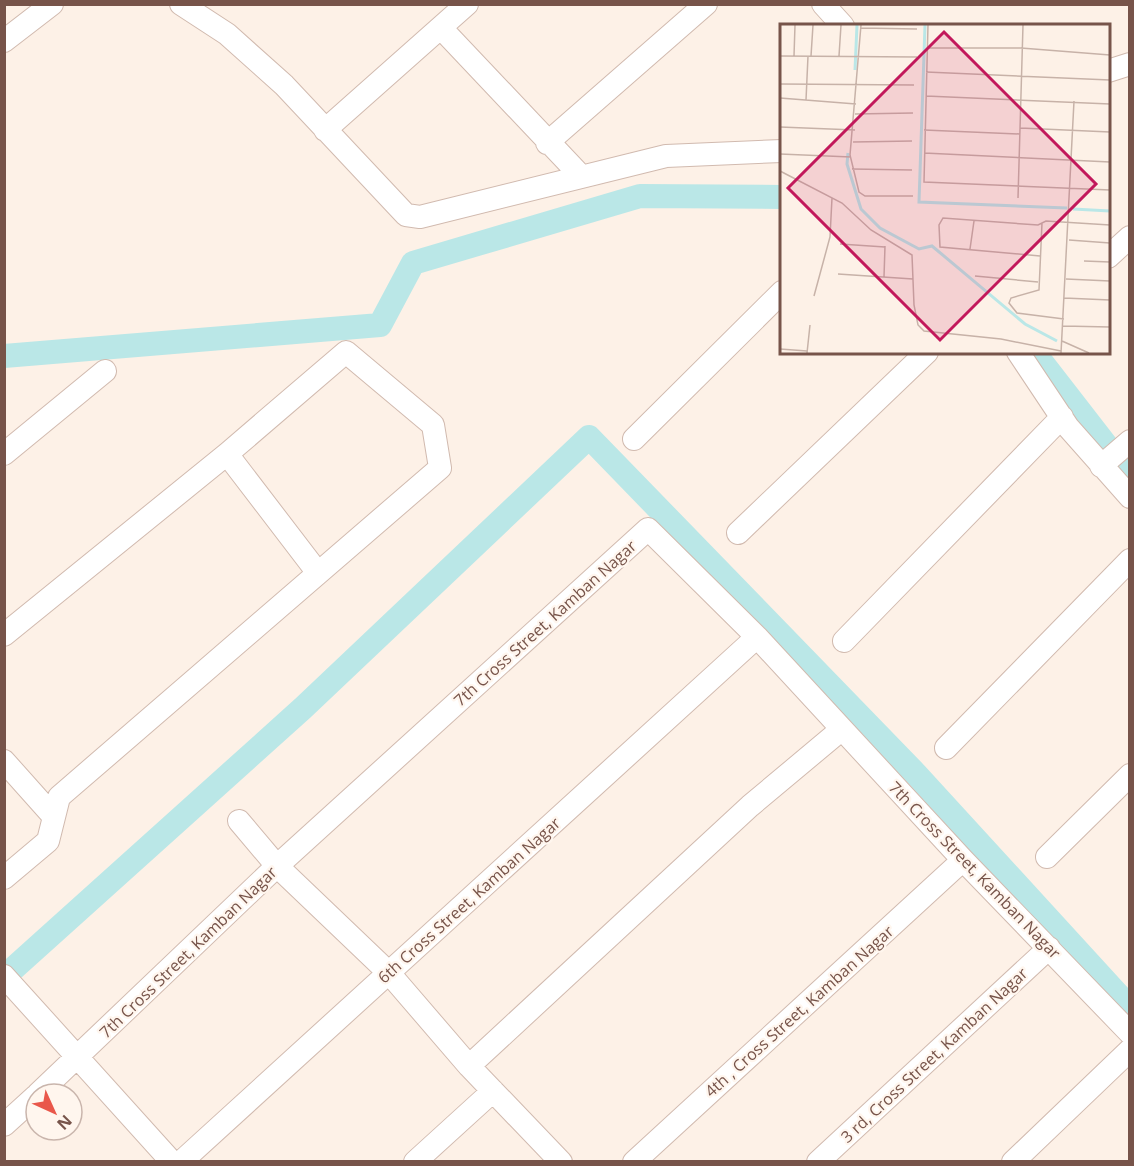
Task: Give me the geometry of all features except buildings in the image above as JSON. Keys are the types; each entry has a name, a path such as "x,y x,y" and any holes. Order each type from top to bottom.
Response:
{"street":[{"path":"4,41 51,4"},
{"path":"181,4 227,34 284,85 406,215 420,217 666,156 780,151"},
{"path":"325,130 467,4"},
{"path":"547,143 706,4"},
{"path":"823,4 841,24"},
{"path":"441,28 547,143 581,176"},
{"path":"1110,70 1130,64"},
{"path":"1110,255 1130,237"},
{"path":"634,439 780,294"},
{"path":"4,635 227,454 346,352 433,426 440,468 59,797 48,841 4,878"},
{"path":"738,533 925,354"},
{"path":"1018,354 1062,417 1101,466 1130,497"},
{"path":"4,454 105,370"},
{"path":"844,641 1062,417"},
{"path":"1101,466 1130,441"},
{"path":"227,454 318,573"},
{"name":"7th Cross Street, Kamban Nagar","path":"51,1082 277,866 648,529 757,637 963,860 1130,1033"},
{"path":"946,748 1130,560"},
{"name":"6th Cross Street, Kamban Nagar","path":"181,1161 757,637"},
{"path":"469,1066 750,806 842,729"},
{"path":"4,761 54,817"},
{"path":"1047,857 1130,775"},
{"path":"239,821 277,866 389,973 469,1066 561,1161"},
{"name":"4th , Cross Street, Kamban Nagar","path":"634,1161 963,860"},
{"name":"3 rd, Cross Street, Kamban Nagar","path":"818,1161 1049,948"},
{"path":"4,976 172,1161"},
{"path":"1013,1161 1130,1050"},
{"path":"415,1161 493,1091"},
{"name":"7th Cross Street, Kamban Nagar","path":"4,1125 24,1107"}],"waterway":[{"path":"4,356 380,325 413,263 640,196 780,197"},
{"path":"1036,354 1130,476"},
{"path":"14,968 303,708 589,437 916,774 1130,1008"}]}
